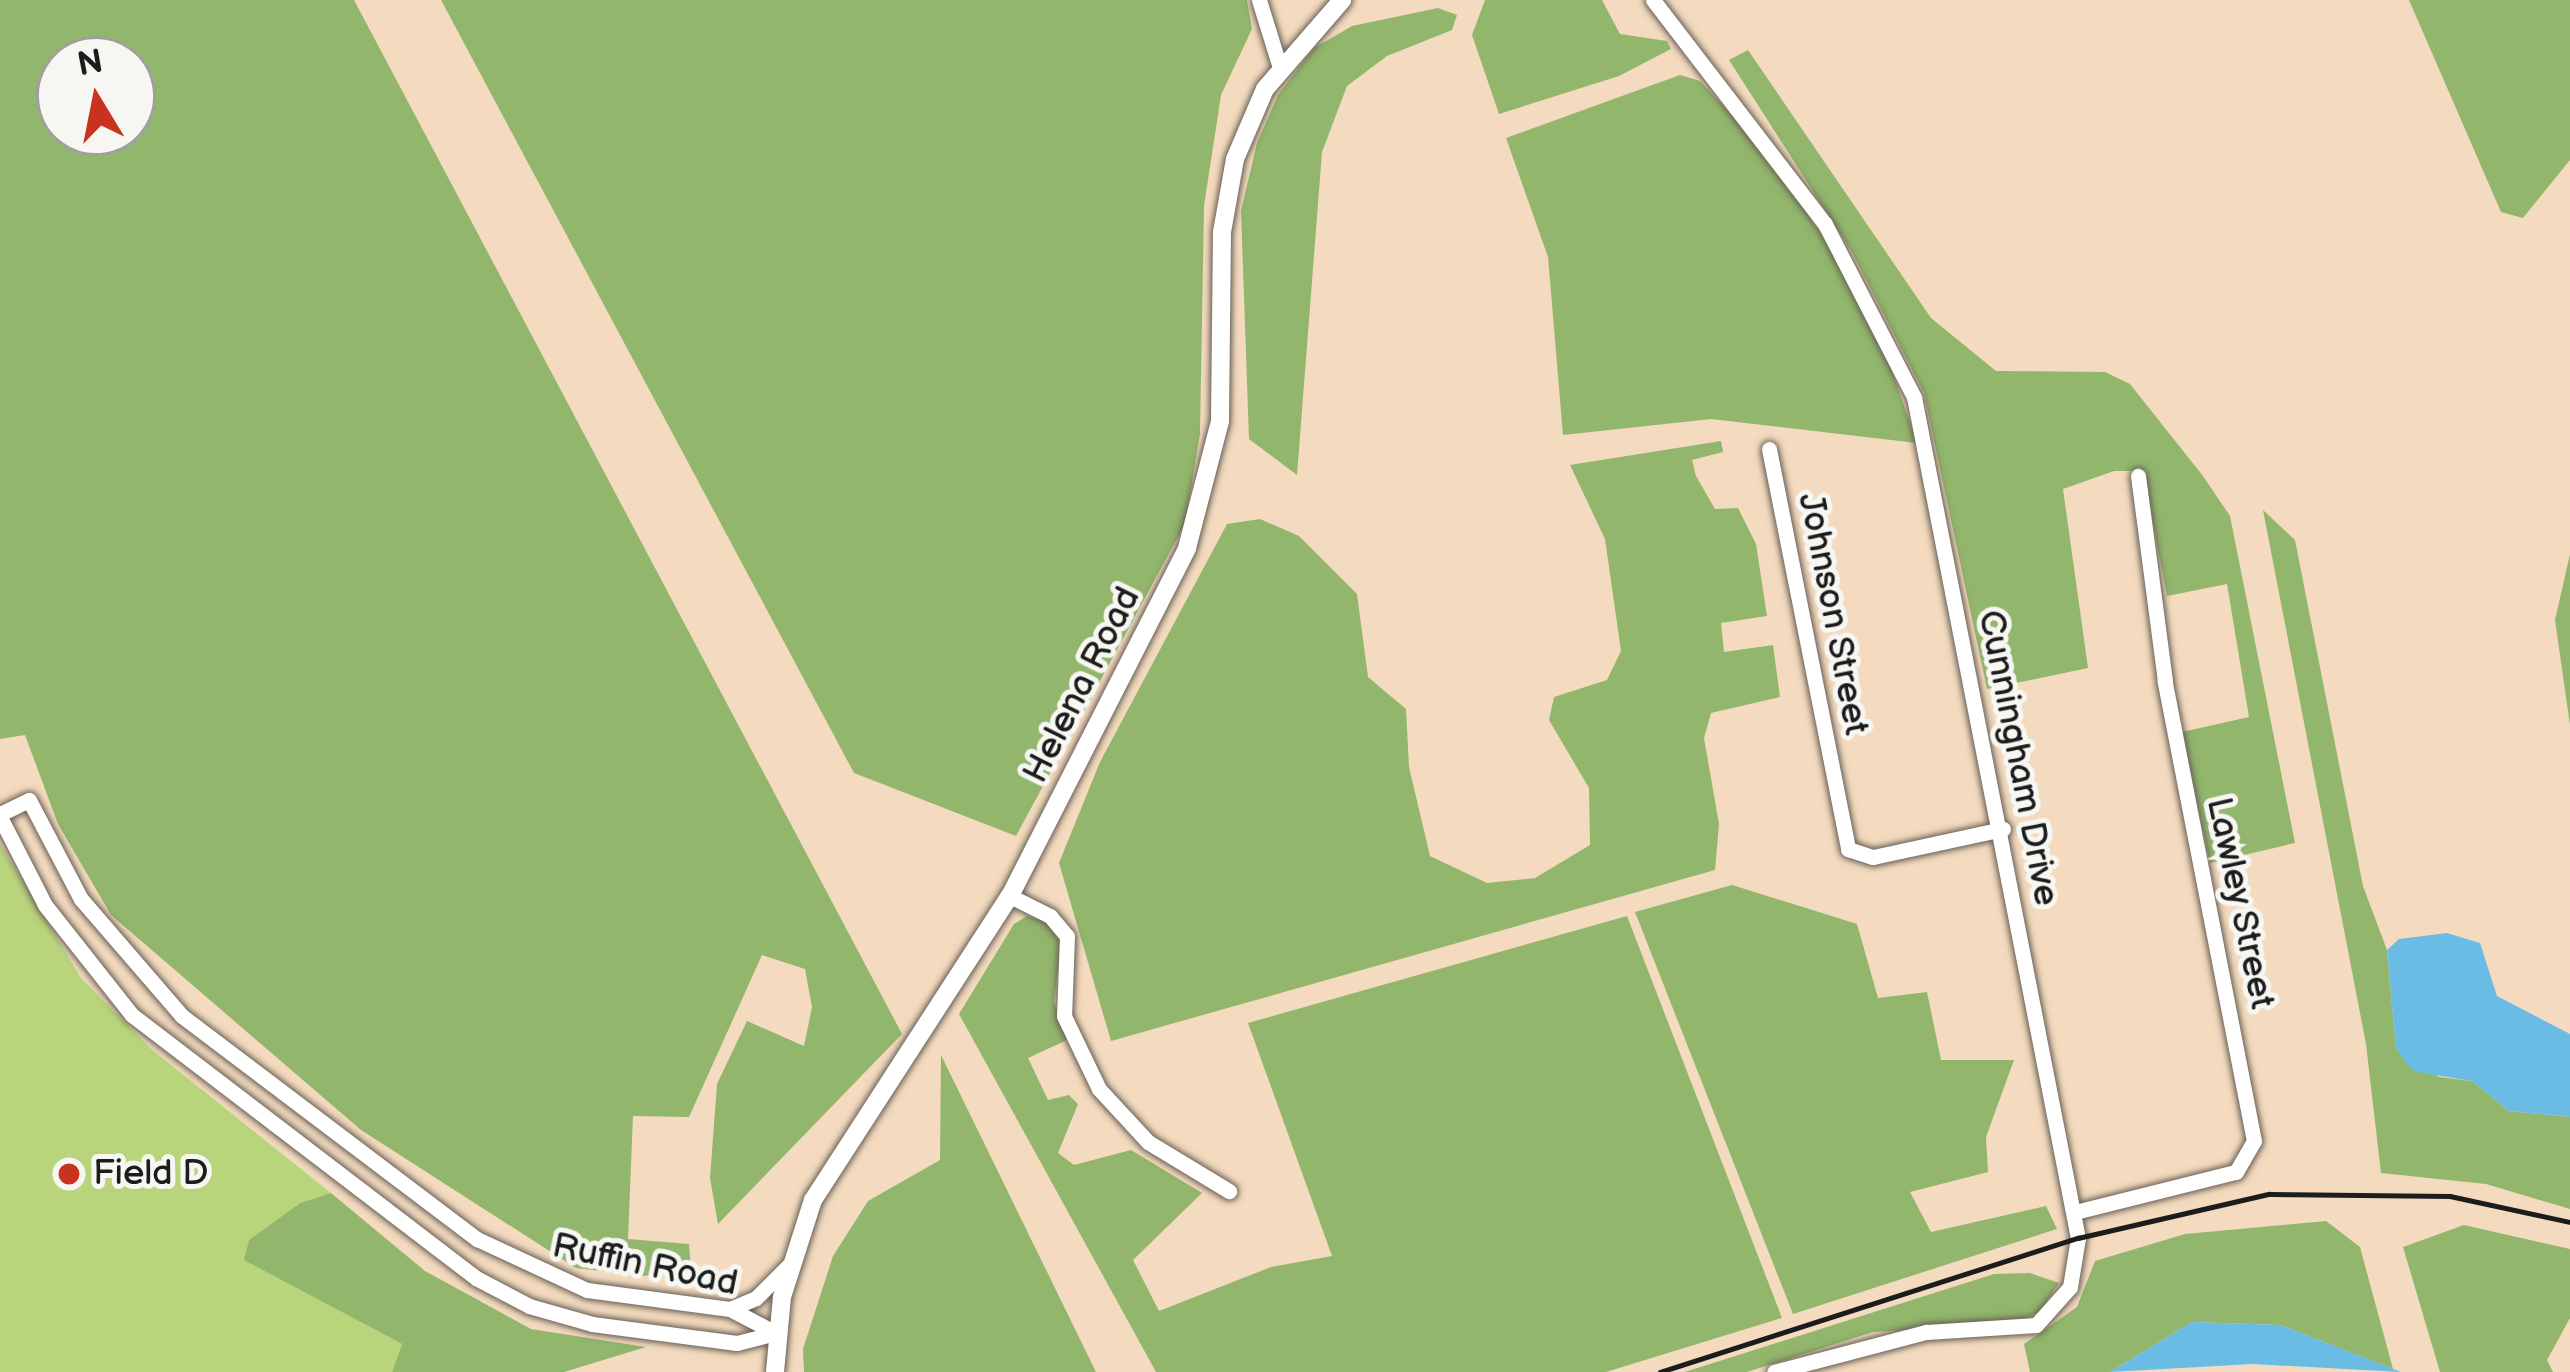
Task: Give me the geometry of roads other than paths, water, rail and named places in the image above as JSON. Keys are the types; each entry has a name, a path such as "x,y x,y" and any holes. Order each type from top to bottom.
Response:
{"main road":[{"name":"Helena Road","path":"775,1372 776,1333 790,1264 837,1157 1010,896 1158,613 1197,520 1220,422 1229,180 1252,113 1280,68 1342,0"}],"street":[{"path":"1259,0 1280,68"},
{"name":"Cunningham Drive","path":"1653,0 1783,160 1899,358 1927,440 2075,1212 2070,1287 2036,1325 1910,1335 1774,1372"},
{"name":"Johnson Street","path":"1769,449 1848,849 1862,857 2003,830"},
{"name":"Lawley Street","path":"2075,1212 2236,1172 2254,1142 2165,681 2138,476"},
{"name":"Ruffin Road","path":"29,800 80,899 182,1016 476,1239 587,1290 730,1310 776,1333 737,1342 592,1324 529,1306 476,1278 132,1015 45,905 0,816 29,800"},
{"path":"1010,896 1050,916 1067,936 1064,1016 1099,1090 1148,1142 1229,1191"},
{"path":"730,1310 756,1298 790,1264"}],"water":[{"path":"2447,933 2480,943 2497,996 2570,1034 2570,1117 2509,1111 2472,1081 2416,1072 2405,1062 2396,1048 2387,950 2399,939"},
{"path":"2192,1322 2280,1325 2401,1372 2253,1364 2110,1372"}],"railway":[{"path":"1660,1372 2078,1238 2269,1194 2450,1196 2570,1222"}],"place":[{"name":"Field D","path":"69,1174"}]}
